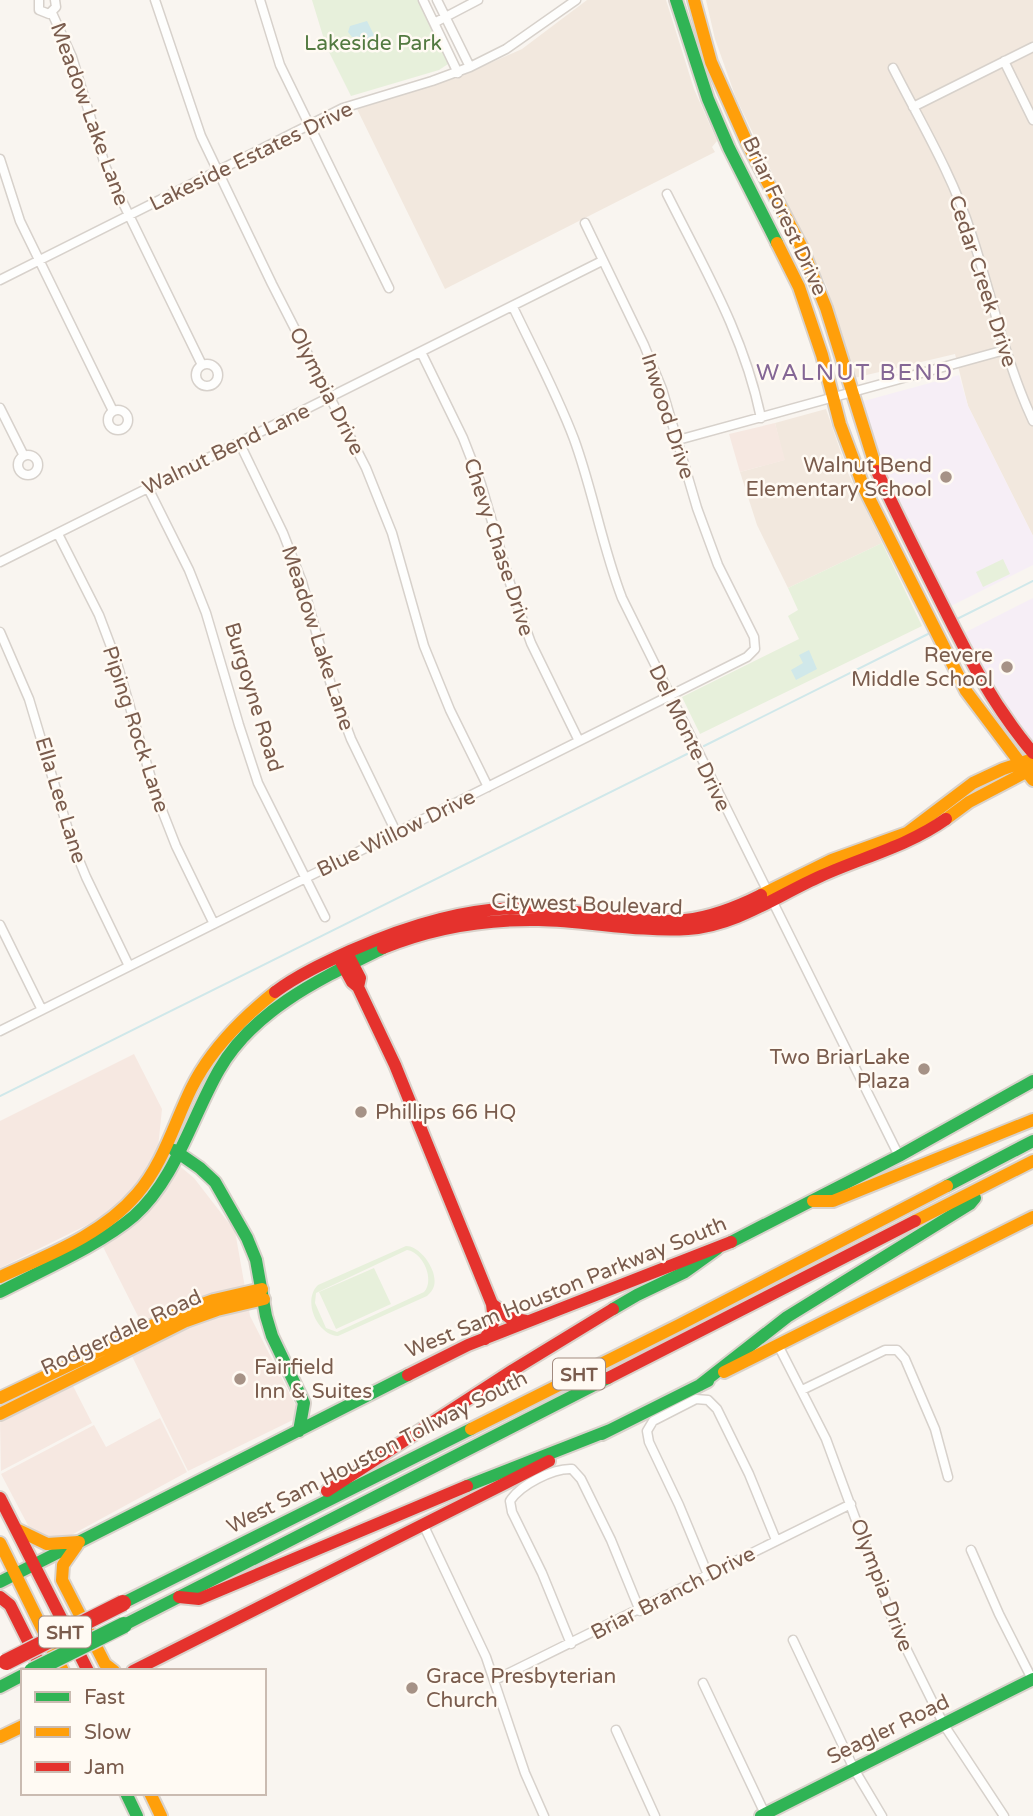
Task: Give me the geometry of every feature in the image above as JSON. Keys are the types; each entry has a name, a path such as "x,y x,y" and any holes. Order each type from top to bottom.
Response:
{"main road":[{"name":"Briar Forest Drive","path":"676,0 708,99 729,148 799,287 822,355 848,450 864,488 966,691 1029,767"},
{"name":"Briar Forest Drive","path":"694,0 716,72 748,145 815,280 872,459 895,513 982,683 1008,723 1033,752"},
{"path":"918,597 933,588"},
{"path":"966,691 982,683"},
{"name":"Citywest Boulevard","path":"0,1276 84,1236 127,1206 173,1149 220,1068 249,1032 277,1006 345,959 432,931 472,923 538,920 649,929 690,929 740,916 768,896 912,840 1029,767"},
{"path":"345,959 360,978 358,987 399,1070 492,1304 494,1321 485,1339"},
{"name":"West Sam Houston Parkway South","path":"0,1582 430,1363 537,1318 717,1249 899,1156 1033,1081"},
{"path":"813,1201 833,1201 1033,1120"},
{"name":"West Sam Houston Tollway South","path":"3,1663 688,1320 1033,1141"},
{"path":"173,1149 215,1182 247,1238 256,1260 272,1336 304,1403 299,1431"},
{"name":"Citywest Boulevard","path":"0,1292 118,1229 134,1216 160,1187 173,1149"},
{"name":"West Sam Houston Tollway South","path":"36,1669 1033,1161"},
{"path":"700,1385 787,1317 970,1204 982,1187"},
{"path":"137,1669 1033,1217"},
{"path":"264,1532 513,1370 637,1295 685,1272 717,1249"},
{"name":"Rodgerdale Road","path":"0,1414 62,1376 151,1331 263,1294"},
{"path":"492,1304 510,1318 528,1321 537,1318"},
{"name":"Rodgerdale Road","path":"0,1398 62,1376"},
{"path":"304,1403 331,1415"},
{"path":"179,1597 199,1599 407,1510 610,1430"},
{"path":"0,1498 87,1669"},
{"path":"16,1530 38,1544 47,1546 79,1542"},
{"path":"79,1542 60,1570 62,1580 105,1664 111,1669"},
{"path":"0,1543 62,1669"},
{"path":"0,1597 10,1605 42,1669"},
{"path":"0,1687 21,1676"},
{"name":"Seagler Road","path":"764,1815 1033,1680"},
{"path":"0,1737 21,1727"},
{"path":"127,1795 138,1816"},
{"path":"151,1795 161,1816"}],"street":[{"name":"Meadow Lake Lane","path":"39,0 41,12 52,13"},
{"name":"Meadow Lake Lane","path":"52,13 56,7 55,0"},
{"name":"Olympia Drive","path":"155,0 201,136 217,172 366,468 380,501 392,533 424,646 450,710 488,787"},
{"path":"260,0 279,65 389,288"},
{"path":"423,0 458,73"},
{"path":"437,0 470,68"},
{"path":"435,23 478,0"},
{"name":"Lakeside Estates Drive","path":"0,280 308,125 354,105 470,68 506,49 576,0"},
{"name":"Meadow Lake Lane","path":"52,13 76,68 106,168 202,365"},
{"path":"913,107 1033,47"},
{"path":"1004,61 1033,120"},
{"name":"Cedar Creek Drive","path":"893,68 971,231 1005,350 1020,394 1033,421"},
{"path":"0,159 10,196 38,261 113,411"},
{"path":"667,194 734,326 745,355 761,418"},
{"name":"Inwood Drive","path":"585,223 644,345 662,389 696,508 718,565 742,612"},
{"name":"Walnut Bend Lane","path":"0,562 603,261"},
{"name":"Del Monte Drive","path":"513,307 574,441 609,566 622,598 899,1156"},
{"path":"678,440 1005,350"},
{"name":"Chevy Chase Drive","path":"421,352 463,438 481,484 531,643 579,741"},
{"path":"0,408 24,456"},
{"name":"Meadow Lake Lane","path":"239,442 283,533 302,582 331,685 351,739 397,834"},
{"name":"Burgoyne Road","path":"148,488 189,570 206,613 258,783 324,917"},
{"name":"Piping Rock Lane","path":"58,534 99,615 116,660 156,795 176,846 214,924"},
{"name":"Blue Willow Drive","path":"0,1031 747,657 755,649 754,637 742,612"},
{"name":"Ella Lee Lane","path":"0,632 29,699 72,843 129,966"},
{"path":"0,925 42,1010"},
{"name":"Olympia Drive","path":"778,1345 826,1439 895,1626 944,1725 1004,1816"},
{"path":"802,1391 885,1350 897,1350 905,1359 935,1429 948,1477"},
{"path":"708,1575 649,1442 647,1431 653,1420 696,1399 708,1400 717,1409 749,1474 776,1540"},
{"path":"571,1644 542,1573 512,1512 510,1501 517,1490 560,1468 572,1469 581,1479 611,1540 640,1611"},
{"name":"Briar Branch Drive","path":"495,1680 640,1611 851,1504"},
{"path":"422,1524 463,1605 495,1680 525,1773 544,1816"},
{"path":"971,1550 999,1614 1033,1680"},
{"path":"793,1640 854,1769 883,1816"},
{"path":"704,1683 764,1815"},
{"path":"616,1730 656,1816"}],"shaded area":[{"path":"587,0 666,0 694,89 717,141 712,147 715,152 445,289 357,109 456,78 522,49"},
{"path":"706,0 1033,0 1033,536 968,406 955,354 854,378 827,287 736,98 715,39"},
{"name":"Walnut Bend Elementary School","path":"959,375 968,406 1033,536 1033,565 951,606 901,506 862,403"},
{"path":"826,409 848,473 882,543 788,588 757,525 740,472 784,460 775,423"},
{"path":"775,423 785,460 740,472 729,434"},
{"name":"Revere Middle School","path":"1033,598 1033,741 991,684 964,633"},
{"path":"134,1054 162,1109 158,1148 194,1178 235,1231 250,1316 301,1416 188,1471 131,1354 151,1342 91,1223 0,1268 0,1121"},
{"path":"72,1384 92,1423 1,1471 0,1420"},
{"path":"160,1418 187,1472 64,1539 53,1540 32,1533 1,1474 94,1425 106,1447"}],"green space":[{"name":"Lakeside Park","path":"312,0 420,0 448,55 448,64 439,70 351,96 326,46"},
{"path":"882,543 922,626 700,734 682,697 799,639 788,616 798,610 788,588"},
{"path":"1003,559 1010,574 983,587 976,572"},
{"path":"406,1246 423,1255 435,1280 433,1289 427,1296 338,1336 324,1330 314,1316 311,1299 318,1285","holes":["407,1250 422,1261 428,1274 424,1292 337,1332 326,1328 315,1303 316,1293"]},
{"path":"374,1268 391,1304 336,1329 319,1292"}],"water":[{"path":"367,21 378,43 369,48 363,37 352,37 348,32 350,26"},
{"path":"809,650 817,669 796,680 791,670 803,663 799,655"}],"waterway":[{"path":"957,619 1033,581"},
{"path":"704,746 928,634"},
{"path":"0,1096 687,754"}],"traffic: fast":[{"path":"676,0 708,99 729,148 777,243"},
{"path":"0,1292 87,1247 134,1216 161,1185 219,1070 251,1029 291,997 383,948"},
{"path":"731,1242 899,1156 1033,1081"},
{"path":"947,1186 1033,1141"},
{"path":"174,1150 215,1182 247,1238 256,1260 272,1336 304,1403 299,1431"},
{"path":"700,1385 787,1317 970,1204 975,1198"},
{"path":"613,1309 685,1272 717,1249"},
{"path":"0,1582 408,1375"},
{"path":"124,1625 608,1378"},
{"path":"602,1434 708,1381"},
{"path":"123,1603 471,1429"},
{"path":"467,1486 610,1430"},
{"path":"36,1669 124,1625"},
{"path":"0,1687 21,1676"},
{"path":"761,1816 1033,1679"},
{"path":"127,1795 137,1816"}],"traffic: slow":[{"path":"694,0 711,62 748,145 801,246 826,308 877,471"},
{"path":"777,243 799,287 822,355 840,424 864,488 966,691 1033,780"},
{"path":"761,895 832,860 907,833 973,783 1033,759"},
{"path":"946,819 969,802 1026,772 1033,763"},
{"path":"0,1277 73,1243 108,1221 137,1194 161,1157 191,1089 207,1061 238,1024 275,992"},
{"path":"813,1201 833,1201 1033,1120"},
{"path":"915,1221 1033,1161"},
{"path":"471,1429 947,1186"},
{"path":"724,1372 1033,1217"},
{"path":"0,1398 183,1311 214,1300 262,1289"},
{"path":"0,1414 186,1321 217,1310 264,1299"},
{"path":"18,1530 47,1544 79,1542"},
{"path":"0,1543 62,1669"},
{"path":"77,1545 63,1565 62,1580 105,1664 111,1669"},
{"path":"0,1737 21,1727"},
{"path":"151,1795 161,1816"}],"traffic: jam":[{"path":"877,471 972,661 1005,717 1033,753"},
{"path":"383,948 440,930 499,921 557,921 669,930 706,927 740,916 821,876 901,844 946,819"},
{"path":"275,992 350,951 417,925 464,914 536,908 648,921 685,920 724,911 761,895"},
{"path":"348,955 360,978 358,987"},
{"path":"340,960 352,982 358,987 395,1065 492,1304 494,1321 485,1339"},
{"path":"608,1378 915,1221"},
{"path":"408,1375 468,1345 731,1242"},
{"path":"492,1304 510,1318 526,1321"},
{"path":"327,1491 513,1370 613,1309"},
{"path":"137,1669 549,1461"},
{"path":"179,1597 199,1599 467,1486"},
{"path":"0,1498 87,1669"},
{"path":"0,1597 10,1605 42,1669"},
{"path":"6,1662 123,1603"}],"place":[{"name":"Walnut Bend Elementary School","path":"946,477"},
{"name":"Revere Middle School","path":"1007,667"},
{"name":"Two BriarLake Plaza","path":"924,1069"},
{"name":"Phillips 66 HQ","path":"361,1112"},
{"name":"Fairfield Inn & Suites","path":"240,1379"},
{"name":"Grace Presbyterian Church","path":"412,1688"}],"district":[{"name":"WALNUT BEND","path":"855,372"}]}
